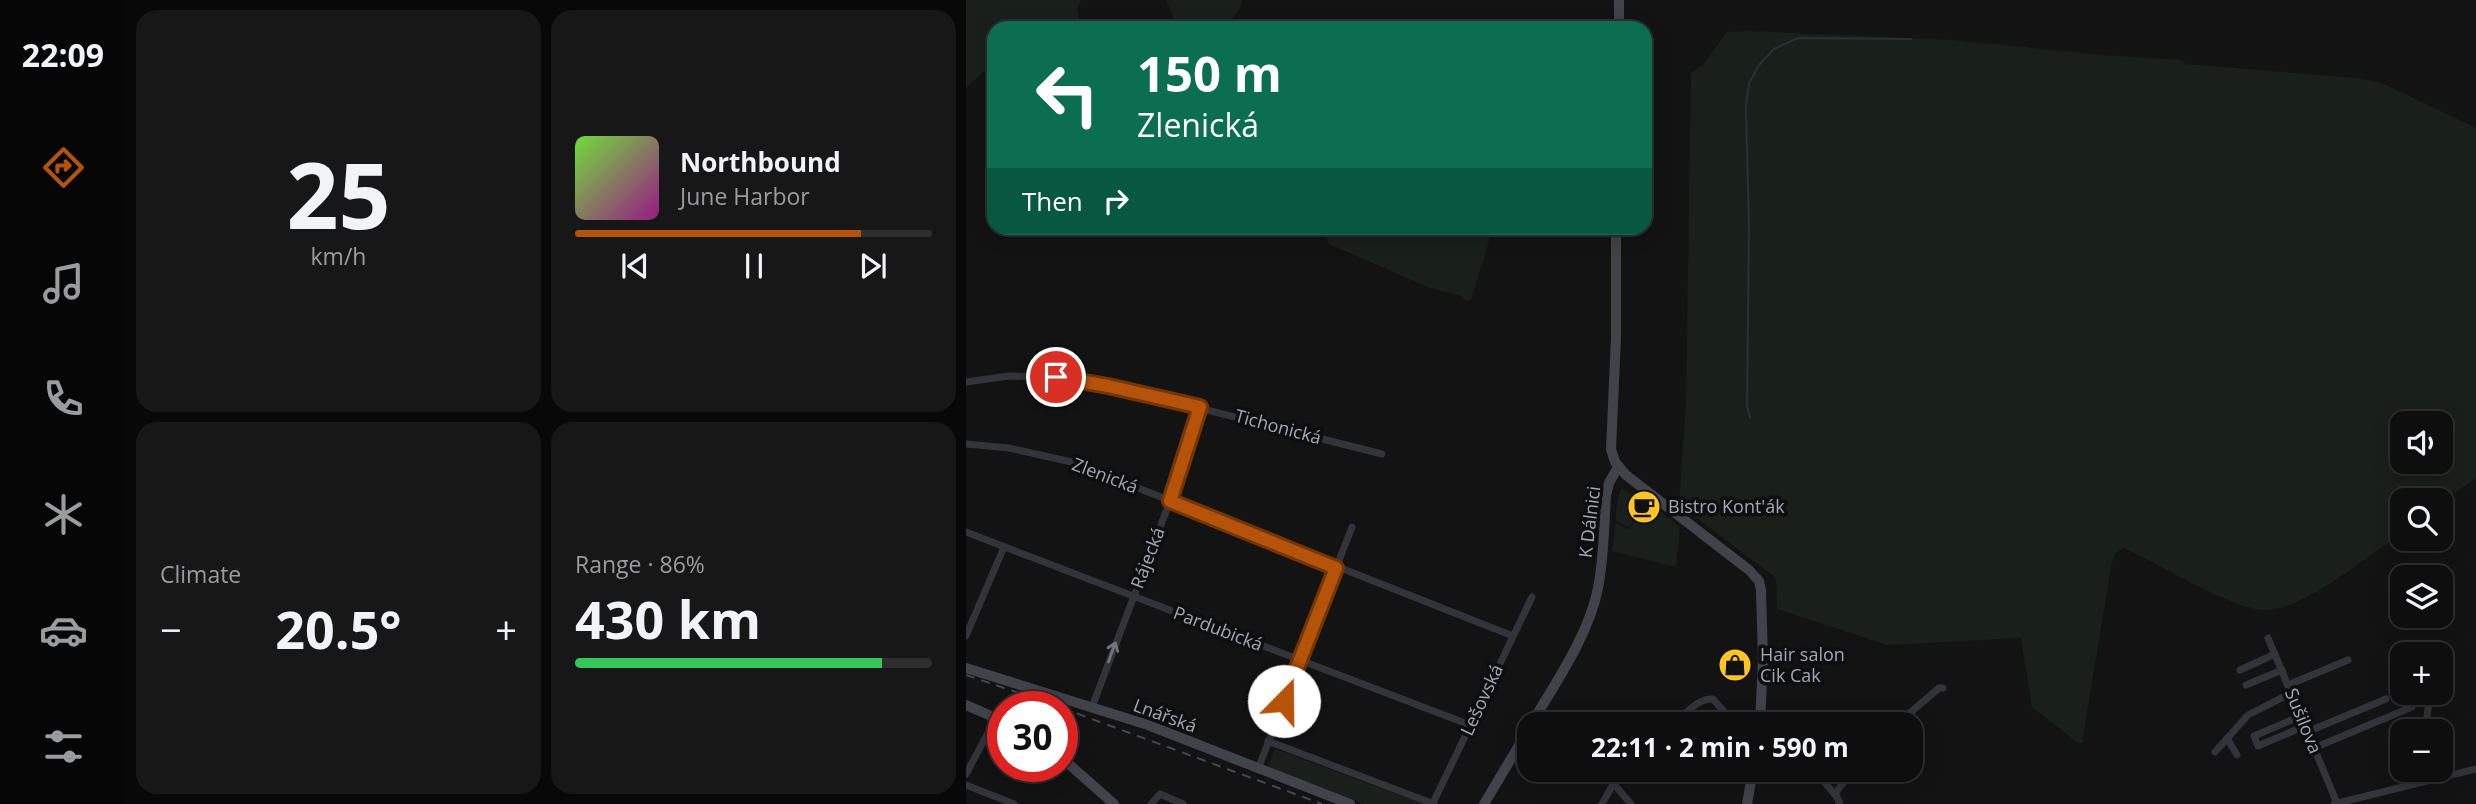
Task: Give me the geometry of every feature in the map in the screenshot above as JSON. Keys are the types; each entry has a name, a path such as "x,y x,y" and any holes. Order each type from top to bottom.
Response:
{"street":[{"path":"1619,0 1619,21"},
{"name":"K Dálnici","path":"1538,712 1562,673 1595,600 1600,577 1607,489 1618,467 1612,456 1611,442 1616,337 1616,235"},
{"name":"Tichonická","path":"966,382 1009,376 1056,377 1200,407 1382,454"},
{"name":"Rájecká","path":"1091,707 1170,501 1200,407"},
{"name":"Zlenická","path":"966,444 1009,448 1072,462 1513,636"},
{"path":"1618,467 1749,570 1759,581 1762,590 1763,659 1761,712"},
{"path":"1258,769 1352,527"},
{"name":"Pardubická","path":"966,532 1470,725"},
{"path":"966,636 1004,547"},
{"name":"Lešovská","path":"1434,804 1532,597"},
{"name":"Sušilova","path":"2268,638 2336,804"},
{"path":"2240,670 2275,654"},
{"path":"2215,752 2254,710 2348,660"},
{"name":"Lnářská","path":"966,668 1148,725 1350,804"},
{"path":"2246,685 2282,670"},
{"path":"1911,712 1939,688 1943,688"},
{"path":"1688,712 1701,701 1709,699 1713,699 1724,712"},
{"path":"2301,716 2254,736 2258,746 2386,699"},
{"path":"966,705 987,714"},
{"path":"2314,748 2412,707"},
{"path":"2227,738 2237,755"},
{"path":"966,774 987,740"},
{"path":"1268,741 1434,804"},
{"name":"K Dálnici","path":"1484,804 1517,748"},
{"path":"2453,774 2476,769"},
{"path":"1078,772 1114,804"},
{"path":"1747,804 1752,782"},
{"path":"1824,782 1840,804"},
{"path":"1835,794 1844,782"},
{"path":"2336,804 2420,782"},
{"path":"1602,804 1613,783 1631,804"},
{"path":"966,785 1014,804"},
{"path":"1151,804 1160,793 1182,804"}],"shaded area":[{"path":"966,0 1081,0 1077,8 1080,21 987,21 987,70 966,88"},
{"path":"1166,0 1242,0 1239,10 1227,21 1175,21"},
{"path":"1727,32 1953,40 2357,78 2380,82 2476,128 2476,478 2453,494 2453,488 2390,488 2390,543 2316,592 2276,609 2254,609 2238,604 2124,548 2117,551 2112,562 2082,743 2078,743 2032,707 2021,638 1887,645 1777,609 1776,578 1679,505 1686,403 1691,73 1703,65"},
{"path":"1328,235 1491,235 1471,300 1466,301 1461,296 1430,288 1329,244"},
{"path":"1621,488 1631,494 1632,524 1627,527 1616,521"},
{"path":"1633,490 1680,527 1676,567 1612,551 1616,523 1627,529 1633,525"},
{"path":"1275,749 1424,804 1365,804 1267,768"}],"waterway":[{"path":"1750,417 1747,406 1749,227 1746,107 1749,83 1759,65 1774,49 1798,38 1911,39"}],"railway":[{"path":"966,675 1013,691"},
{"path":"1078,714 1322,804"}],"place":[{"name":"Bistro Kont'ák","path":"1644,507"},
{"name":"Hair salon Cik Cak","path":"1735,665"}],"route":[{"path":"1056,377 1200,407 1170,501 1336,568 1284,701"}]}
